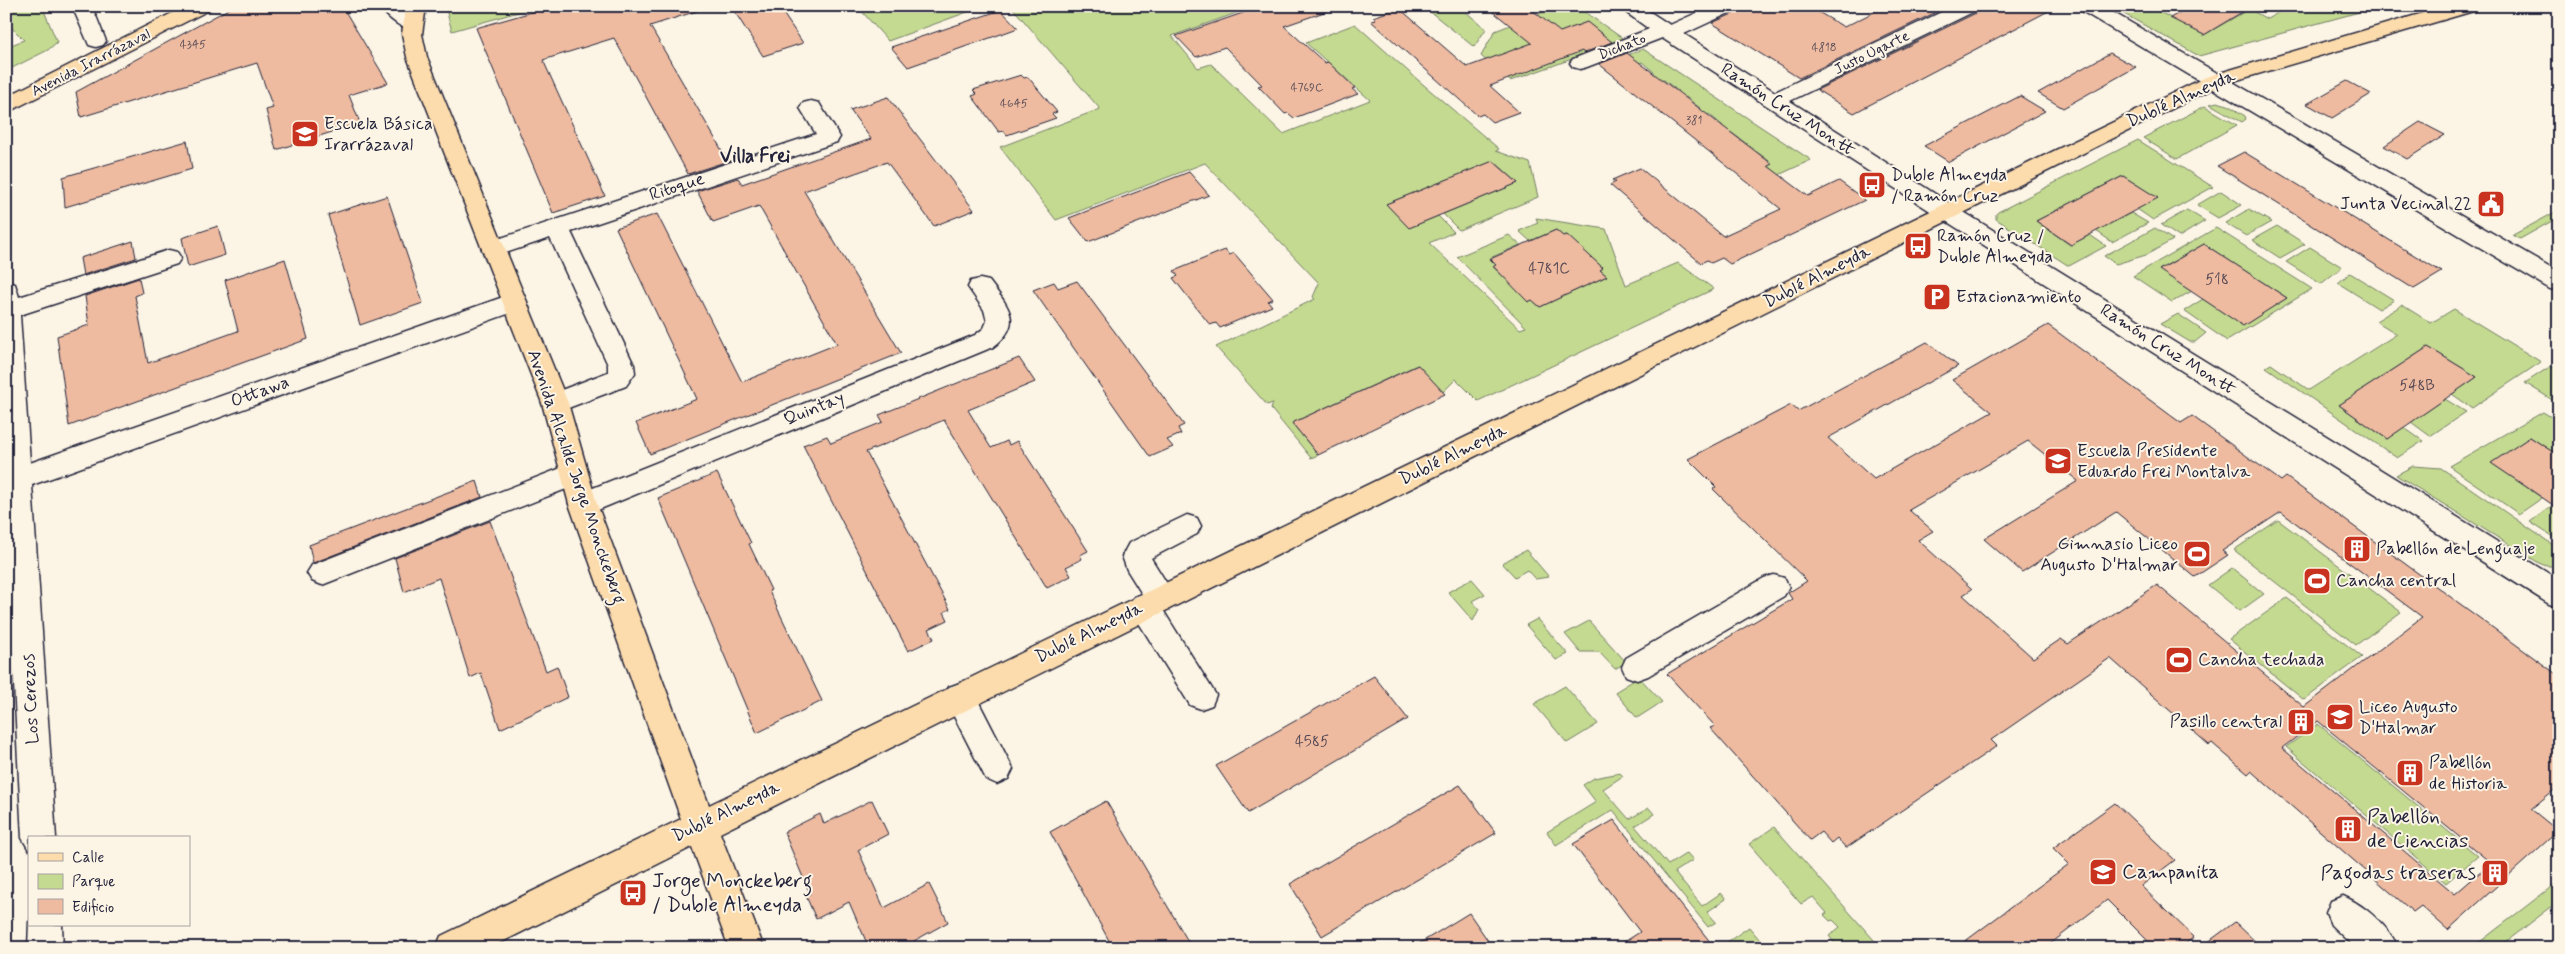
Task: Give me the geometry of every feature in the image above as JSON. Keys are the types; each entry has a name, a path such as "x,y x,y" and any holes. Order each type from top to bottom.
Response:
{"main road":[{"name":"Avenida Irarrázaval","path":"6,86 164,6"},
{"name":"Avenida Irarrázaval","path":"6,106 202,6"},
{"name":"Dublé Almeyda","path":"453,948 1153,602 1675,348 1946,211 2213,82 2470,6"},
{"name":"Avenida Alcalde Jorge Monckeberg","path":"414,16 413,43 417,57 555,403 583,504 747,948"}],"street":[{"path":"82,6 96,40"},
{"path":"389,6 414,16"},
{"name":"Ramón Cruz Montt","path":"1627,6 1946,211 2559,594"},
{"name":"Dichato","path":"1580,63 1666,32 1729,6"},
{"name":"Justo Ugarte","path":"1773,101 1970,6"},
{"path":"2087,6 2213,82 2559,283"},
{"name":"Ritoque","path":"494,249 829,137 812,108"},
{"path":"555,403 617,379 622,373 621,365 557,227"},
{"path":"7,300 169,258"},
{"name":"Quintay","path":"583,504 984,341 998,330 1000,321 999,314 980,287"},
{"name":"Los Cerezos","path":"7,300 12,481 39,836"},
{"name":"Ottawa","path":"12,481 514,302"},
{"path":"322,573 574,474"},
{"path":"1188,526 1139,551 1136,556 1153,602 1201,695"},
{"path":"1637,667 1774,587"},
{"path":"960,697 997,770"},
{"path":"2343,914 2381,948"},
{"path":"44,926 46,948"},
{"path":"2389,948 2394,944 2399,948"}],"green space":[{"path":"6,6 42,6 57,42 48,50 6,71 6,47 24,40 6,22"},
{"path":"445,6 527,6 529,9 452,31"},
{"path":"857,6 984,6 888,41"},
{"path":"1011,6 1256,6 1172,36 1198,68 1211,64 1283,134 1370,100 1306,43 1355,24 1499,149 1496,151 1530,163 1538,197 1459,230 1443,214 1518,183 1494,161 1386,204 1411,227 1438,216 1454,232 1429,243 1520,329 1526,327 1457,257 1509,235 1520,245 1490,258 1496,265 1493,267 1504,277 1508,276 1528,301 1532,300 1540,307 1607,276 1600,270 1603,268 1592,258 1588,259 1567,235 1563,236 1556,230 1530,241 1519,231 1538,223 1536,218 1606,229 1626,285 1678,263 1714,289 1478,401 1456,379 1443,392 1417,365 1292,423 1318,455 1311,458 1271,409 1273,403 1267,405 1216,347 1315,299 1313,297 1319,283 1205,163 1056,220 1000,147 1100,109"},
{"path":"1423,6 1459,6 1486,29 1474,47"},
{"path":"1559,6 1576,6 1625,40 1510,81 1481,56 1495,31"},
{"path":"2110,6 2148,6 2204,35 2249,9 2267,19 2283,10 2292,12 2282,6 2301,6 2294,11 2312,6 2381,6 2199,56"},
{"path":"1643,49 1811,160 1768,180 1772,169 1768,166 1772,163 1757,152 1752,153 1743,146 1747,144 1732,133 1728,134 1719,128 1723,126 1709,114 1704,116 1696,110 1700,108 1686,97 1681,98 1674,93 1678,91 1664,80 1660,81 1651,75 1655,73 1642,62 1637,64 1615,60"},
{"path":"2217,102 2228,105 2245,116 2246,119 2242,122 2210,104"},
{"path":"2205,106 2237,125 2177,159 2143,138"},
{"path":"2138,140 2213,187 2153,220 2137,209 2157,198 2123,176 2036,221 2070,245 2090,235 2106,246 2069,266 1996,219 1998,212"},
{"path":"2221,191 2242,205 2218,218 2197,205"},
{"path":"2249,209 2271,222 2246,236 2225,223"},
{"path":"2187,210 2205,221 2179,237 2161,225"},
{"path":"2559,210 2559,217 2520,239 2513,235"},
{"path":"2131,213 2148,223 2112,242 2096,231"},
{"path":"2277,226 2305,244 2280,258 2252,240"},
{"path":"2155,228 2173,240 2146,255 2116,264 2104,256"},
{"path":"2216,228 2312,289 2227,341 2184,311 2203,299 2243,325 2287,298 2204,244 2160,269 2192,291 2172,302 2133,276"},
{"path":"2310,247 2342,267 2321,284 2286,262"},
{"path":"2350,273 2394,300 2379,309 2338,283"},
{"path":"2402,305 2431,323 2454,309 2541,362 2472,408 2452,394 2477,377 2428,347 2339,405 2387,439 2403,427 2423,441 2397,458 2266,367 2271,364 2309,390 2397,334 2376,321"},
{"path":"2178,314 2206,333 2195,342 2190,342 2160,324"},
{"path":"2551,366 2559,371 2559,404 2525,383"},
{"path":"2445,399 2466,412 2430,436 2411,422"},
{"path":"2543,412 2559,422 2559,456 2530,437 2492,463 2542,498 2519,514 2449,466"},
{"path":"2413,466 2441,468 2559,549 2559,566 2546,566 2539,563 2396,475"},
{"path":"2553,505 2559,509 2559,541 2530,522"},
{"name":"Cancha central","path":"2278,520 2401,612 2356,645 2234,550"},
{"path":"1526,550 1549,577 1535,579 1527,570 1515,577 1502,563"},
{"path":"2232,568 2264,594 2240,611 2208,585"},
{"path":"1472,579 1485,594 1472,601 1479,609 1473,621 1448,592"},
{"path":"2287,598 2362,657 2304,700 2229,639"},
{"path":"1537,619 1568,654 1556,660 1526,625"},
{"path":"1589,621 1626,662 1615,669 1599,652 1580,652 1565,634"},
{"path":"1639,677 1662,702 1637,718 1615,692"},
{"path":"1565,686 1598,724 1567,743 1534,704"},
{"path":"2318,724 2478,856 2446,883 2286,747"},
{"path":"1620,773 1623,776 1603,789 1629,819 1649,808 1654,814 1635,826 1668,865 1687,853 1693,860 1674,872 1702,906 1721,893 1726,899 1707,912 1716,922 1708,927 1613,810 1556,845 1547,832 1596,802 1583,785 1594,778"},
{"path":"1774,827 1881,948 1839,948 1829,936 1840,927 1824,915 1827,913 1813,897 1801,904 1749,844"},
{"path":"2559,881 2559,901 2498,948 2472,948"},
{"path":"1749,927 1765,946 1762,948 1725,948 1723,945"}],"building":[{"path":"234,6 342,6 388,83 349,95 360,123 276,150 266,110 273,108 257,63 81,117 76,92"},
{"path":"553,6 697,6 697,11 650,26 728,161 688,174 614,38 543,60 605,196 553,213 476,28"},
{"path":"731,6 778,6 803,43 763,56"},
{"path":"1263,6 1329,6 1330,10 1284,26 1325,63 1328,62 1355,88 1352,89 1358,94 1294,118 1288,113 1285,114 1258,86 1262,85 1225,47 1196,57 1176,36"},
{"path":"1486,6 1527,6 1560,32 1587,22 1612,42 1584,53 1582,51 1490,86 1519,112 1492,122 1483,114 1478,116 1371,21 1376,20 1373,17 1399,8 1467,67 1532,43"},
{"path":"1741,6 1808,6 1844,27 1886,6 1949,6 1799,78 1712,23 1737,12"},
{"path":"1982,6 2058,6 1854,113 1817,90 1978,12"},
{"path":"2191,6 2252,6 2204,35 2170,18"},
{"path":"1001,10 1018,28 908,67 891,47"},
{"path":"1627,53 1772,164 1768,166 1808,196 1839,181 1865,200 1730,264 1722,258 1711,263 1707,260 1701,263 1610,185 1616,182 1612,180 1640,168 1723,236 1781,209 1599,64"},
{"path":"2110,53 2136,67 2063,108 2038,93"},
{"path":"1021,75 1024,78 1028,77 1057,112 1052,114 1056,118 1007,135 1004,131 999,132 972,96 977,94 973,90"},
{"path":"2347,81 2371,94 2332,118 2307,104"},
{"path":"2020,96 2045,111 1949,162 1924,146"},
{"path":"888,97 974,210 934,226 887,162 804,191 901,353 650,454 636,423 697,399 616,228 657,214 742,382 837,344 759,206 713,222 697,191 738,178 742,184 871,139 850,110"},
{"path":"2420,122 2445,135 2407,159 2384,146"},
{"path":"187,141 192,169 65,207 63,177"},
{"path":"2244,152 2442,272 2414,289 2217,166"},
{"path":"1493,161 1518,183 1409,228 1386,204"},
{"path":"1189,172 1209,195 1088,242 1069,218"},
{"path":"2123,176 2158,198 2071,245 2036,221"},
{"path":"387,196 423,303 360,325 328,215"},
{"path":"218,226 225,255 188,267 182,238"},
{"path":"1556,230 1563,236 1567,235 1603,268 1600,270 1607,276 1540,307 1532,300 1528,302 1493,266 1496,265 1490,259"},
{"path":"133,241 136,258 83,275 80,258"},
{"path":"2204,244 2287,298 2243,326 2159,270"},
{"path":"1225,250 1229,255 1234,253 1273,299 1268,301 1272,306 1220,328 1216,323 1210,325 1173,278 1178,276 1174,271"},
{"path":"285,259 308,339 69,426 57,336 89,325 85,296 139,278 142,293 135,296 148,363 238,331 225,280"},
{"path":"1077,281 1184,425 1178,428 1181,434 1167,440 1173,447 1150,457 1033,290 1054,282 1058,288"},
{"path":"2048,325 2181,423 2192,416 2281,481 2286,477 2559,676 2559,786 2531,809 2558,831 2448,930 2421,906 2413,912 2251,771 2248,774 2212,743 2209,745 2110,658 1991,740 1997,746 1846,848 1837,838 1831,843 1821,832 1810,840 1710,728 1715,726 1667,674 1792,599 1788,593 1807,581 1713,489 1716,487 1688,459 1791,405 1798,411 1927,342 1958,366 1828,438 1874,479 1992,412 1952,380","holes":["2028,441 2078,481 1984,539 2022,572 2116,512 2195,577 2228,555 2222,551 2281,512 2422,617 2304,707 2157,585 2068,644 2061,639 2033,658 1963,595 1972,589 1918,540 1933,531 1909,510","2318,721 2491,863 2455,894 2282,748"]},
{"path":"2428,347 2477,377 2387,439 2339,405"},
{"path":"1019,358 1035,382 968,410 991,448 1007,441 1009,445 1017,441 1088,551 1080,555 1082,559 1066,567 1071,576 1047,588 944,420 866,452 950,609 944,612 948,620 929,629 934,639 908,651 803,445 827,436 831,443 883,422 879,415"},
{"path":"1418,365 1445,394 1318,455 1292,423"},
{"path":"2530,437 2559,456 2559,509 2491,463"},
{"path":"717,473 751,543 749,544 771,590 769,591 822,701 757,733 658,498"},
{"path":"477,481 482,497 313,563 309,545"},
{"path":"490,521 546,671 557,666 568,697 500,729 481,673 470,678 439,578 404,592 395,558"},
{"path":"1374,676 1408,719 1248,813 1216,766"},
{"path":"1460,785 1496,833 1322,936 1290,884"},
{"path":"872,800 888,834 858,850 884,908 929,884 948,922 914,941 917,948 869,948 849,902 816,919 806,896 810,894 784,832 820,814 824,824"},
{"path":"1106,801 1192,948 1113,948 1050,832"},
{"path":"2115,803 2175,860 2141,886 2194,937 2180,948 2155,948 2107,900 2045,948 1956,948 2069,864 2053,848"},
{"path":"1614,820 1715,948 1615,948 1640,932 1573,844"},
{"path":"1469,913 1493,948 1412,948"},
{"path":"2235,922 2262,948 2200,948"}],"place":[{"name":"Escuela Básica Irarrázaval","path":"305,134"},
{"name":"Duble Almeyda / Ramón Cruz","path":"1872,185"},
{"name":"Junta Vecinal 22","path":"2491,204"},
{"name":"Ramón Cruz / Duble Almeyda","path":"1918,246"},
{"name":"Estacionamiento","path":"1937,297"},
{"name":"Escuela Presidente Eduardo Frei Montalva","path":"2058,461"},
{"name":"Pabellón de Lenguaje","path":"2357,549"},
{"name":"Gimnasio Liceo Augusto D'Halmar","path":"2197,554"},
{"name":"Cancha central","path":"2317,581"},
{"name":"Cancha techada","path":"2179,660"},
{"name":"Liceo Augusto D'Halmar","path":"2340,717"},
{"name":"Pasillo central","path":"2301,722"},
{"name":"Pabellón de Historia","path":"2410,773"},
{"name":"Pabellón de Ciencias","path":"2348,829"},
{"name":"Campanita","path":"2103,872"},
{"name":"Pagodas traseras","path":"2495,873"},
{"name":"Jorge Monckeberg / Duble Almeyda","path":"633,893"}],"district":[{"name":"Villa Frei","path":"755,156"}]}
